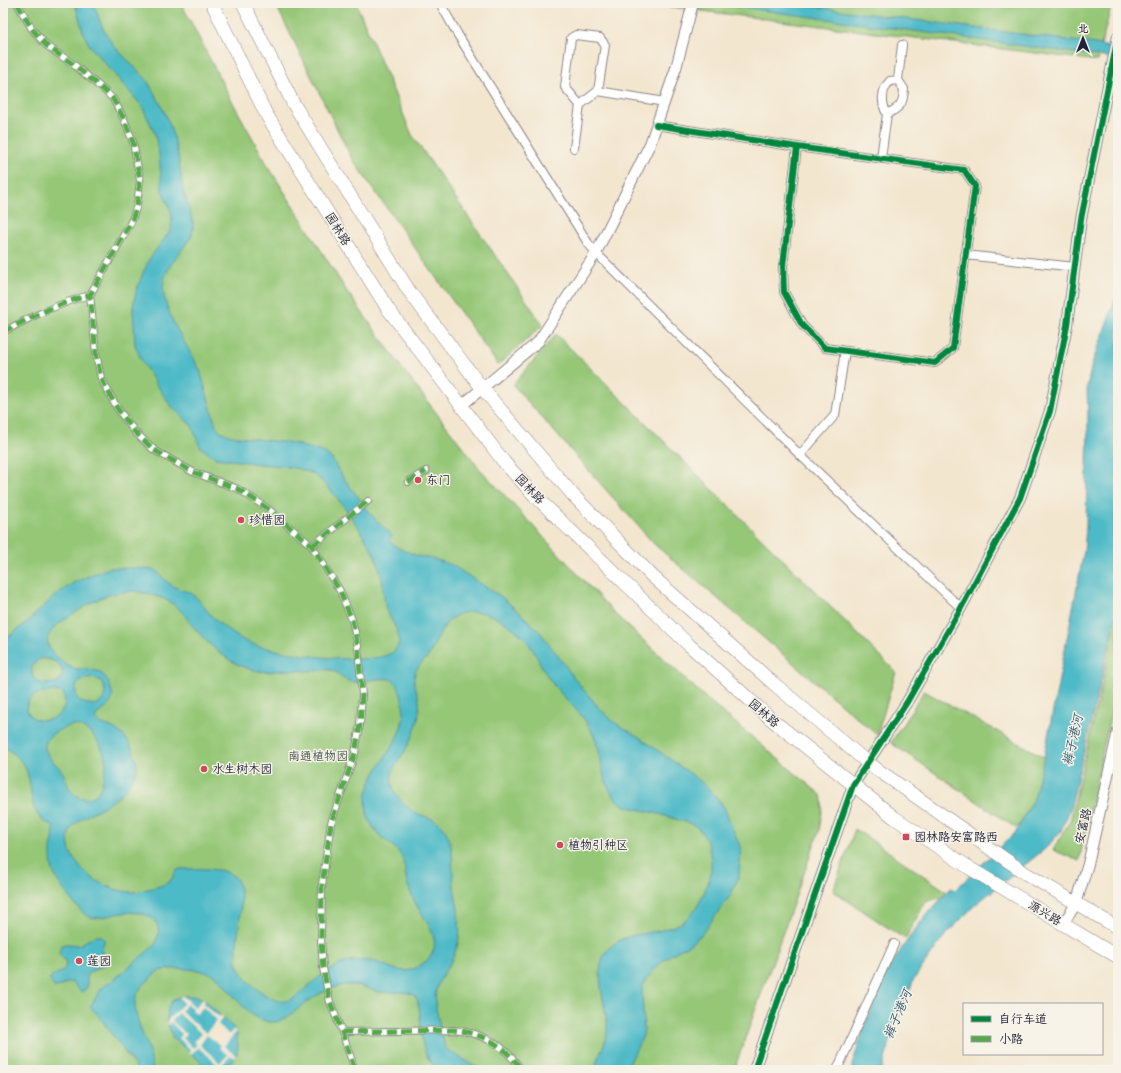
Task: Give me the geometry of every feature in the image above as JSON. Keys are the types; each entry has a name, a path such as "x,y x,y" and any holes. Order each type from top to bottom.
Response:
{"main road":[{"name":"园林路","path":"212,3 266,114 388,309 504,462 534,495 676,633 771,719 899,821 971,868"},
{"path":"243,3 293,103 409,291 482,388 573,495 652,576 868,763"},
{"name":"源兴路","path":"868,763 1025,873 1118,928"},
{"name":"源兴路","path":"971,868 1118,957"}],"street":[{"path":"17,3 32,30 47,46 73,64 106,91 124,119 133,142 140,180 138,205 120,243 90,295 96,353 101,378 117,408 134,432 154,450 193,472 238,489 267,508 312,546 340,591 352,620 358,646 362,695 360,725 355,753 331,822 324,868 321,903 321,940 323,968 330,1002 355,1070"},
{"path":"440,3 458,35 588,243 800,455 961,608"},
{"path":"461,406 538,342 596,252 650,144 676,68 693,4"},
{"path":"574,148 580,105 598,90 605,45 600,38 576,35 571,38 565,87 580,105"},
{"path":"754,1070 854,785 907,702 961,608 1020,498 1050,411 1067,325 1081,219 1117,40"},
{"path":"886,114 898,108 903,101 904,89 898,80 902,45"},
{"path":"881,158 886,114 882,104 884,86 890,81 898,80"},
{"path":"598,90 664,102"},
{"path":"656,125 797,147 964,170 975,186 953,348 935,363 825,348 802,325 784,292 783,266 797,147"},
{"path":"965,255 1075,268"},
{"path":"3,332 45,311 74,299 90,295"},
{"path":"800,455 835,415 846,350"},
{"path":"408,482 426,471"},
{"path":"312,546 366,502"},
{"name":"安富路","path":"1063,924 1076,904 1088,864 1118,731"},
{"path":"837,1070 894,944"},
{"path":"342,1032 467,1031 485,1037 501,1046 521,1070"}],"green space":[{"name":"南通植物园","path":"3,3 181,3 228,94 268,166 346,290 407,375 479,468 616,615 708,700 821,795 822,808 819,831 734,1070 3,1070"},
{"path":"275,3 356,3 412,135 543,325 498,365 352,159"},
{"path":"639,3 1112,3 1097,61"},
{"path":"556,334 896,672 877,735 654,544 513,385"},
{"path":"1118,598 1118,681 1079,861 1053,850 1070,821 1110,649"},
{"path":"924,691 1053,762 1041,804 1016,828 891,743"},
{"path":"855,829 946,891 942,898 926,901 905,939 833,891"}],"water":[{"path":"75,3 93,3 104,31 114,46 146,79 158,99 174,138 183,191 193,221 193,229 191,237 170,266 165,276 163,287 165,301 173,322 200,370 216,426 220,431 231,436 292,443 325,453 332,459 342,476 374,518 392,536 389,541 400,549 410,553 452,565 500,596 540,632 582,688 601,710 614,722 639,737 698,779 715,795 724,807 741,849 739,876 730,896 701,935 689,945 661,962 643,985 643,1036 626,1070 594,1070 607,1032 600,978 602,959 606,952 614,944 623,939 676,926 685,920 695,910 710,877 711,864 709,847 701,831 692,824 628,807 616,799 604,776 599,750 593,734 584,719 546,675 526,640 501,620 481,612 462,613 449,621 444,626 429,655 416,670 414,680 419,704 417,723 405,751 394,768 392,782 396,795 402,802 416,813 438,822 446,831 449,838 452,854 453,879 458,912 459,933 458,944 454,954 437,987 435,997 437,1012 445,1048 482,1070 440,1070 431,1062 425,1052 422,1041 417,999 412,994 408,993 379,992 356,985 345,985 323,992 284,1019 274,1022 259,1019 246,1010 220,980 212,974 199,970 183,969 169,969 157,972 141,987 137,994 135,1003 137,1018 150,1055 153,1070 135,1070 135,1066 98,1015 90,1007 103,986 112,981 155,945 158,936 158,928 156,922 152,918 139,913 122,913 99,918 86,915 72,901 55,876 52,869 51,858 54,835 53,826 42,820 35,808 25,767 16,755 3,746 3,641 26,623 57,594 75,582 109,568 156,570 173,586 194,595 213,617 235,635 245,641 275,650 322,657 367,659 385,656 395,650 399,639 396,628 385,606 380,572 373,552 358,526 328,487 319,478 311,473 298,469 216,458 200,447 192,426 172,407 142,362 135,345 133,308 136,291 150,258 171,230 171,211 162,190 159,154 155,134 142,106 89,45 84,35","holes":["134,591 164,599 181,611 197,631 219,652 235,663 253,670 266,672 287,670 331,670 346,680 352,682 387,679 396,683 401,695 404,712 401,727 395,741 371,782 367,797 367,813 377,832 396,849 402,857 411,894 432,931 434,947 432,954 426,961 416,968 404,971 376,962 358,960 352,961 339,965 328,971 292,999 283,1001 272,999 253,986 239,969 237,943 241,901 240,888 236,879 229,873 211,869 180,869 176,871 170,881 164,884 153,888 132,892 123,891 103,884 94,879 78,865 72,856 69,847 68,838 71,829 84,817 115,799 129,784 137,769 133,750 126,738 115,729 95,719 96,715 108,706 112,698 111,689 104,676 101,673 92,670 70,667 50,649 48,638 54,628 70,616 100,598","40,659 44,659 52,660 58,664 63,674 59,681 46,684 37,681 32,674 33,666","85,679 97,679 101,681 105,694 100,703 87,704 79,700 76,692 76,687 79,681","56,691 63,693 65,703 62,710 49,720 33,718 28,713 27,704 29,700 35,695","73,725 87,730 93,735 102,749 106,764 103,780 98,792 91,797 80,797 72,792 63,773 46,751 45,746 48,739 54,733"]},
{"path":"710,3 787,3 1096,44 1118,49 1118,59"},
{"name":"裤子港河","path":"1118,292 1118,608 1070,810 1061,831 1046,848 975,905 943,938 914,979 893,1031 882,1070 852,1070 852,1065 866,1022 889,968 904,945 922,920 951,888 955,890 1016,832 1034,799 1044,757 1084,551 1086,527 1088,418 1087,387 1092,364"},
{"path":"95,936 101,936 104,939 102,951 104,963 103,966 89,972 87,975 87,988 80,991 72,982 59,987 54,987 50,981 51,977 62,971 66,964 59,952 61,946 65,944 79,945"},
{"path":"197,996 204,1000 234,1028 237,1034 238,1049 236,1056 230,1063 214,1067 204,1065 173,1038 167,1021 168,1007 172,1001 179,997"}],"pier":[{"path":"183,996 195,1007 203,999 205,1001 203,1004 219,1017 221,1015 223,1017 218,1024 229,1035 234,1029 236,1032 224,1046 236,1056 235,1058 231,1055 222,1065 217,1066 218,1065 198,1047 191,1054 189,1052 190,1049 179,1038 182,1034 171,1022 168,1025 167,1021 184,1003 179,997","holes":["187,1004 197,1014 203,1007 217,1020 206,1033 181,1011","178,1013 202,1034 194,1042 197,1045 193,1048 183,1038 186,1034 172,1021","207,1035 221,1046 219,1048 228,1055 220,1063 200,1045"]}],"marked path":[{"path":"17,3 32,29 47,46 73,64 113,99 124,119 133,142 140,180 137,205 132,220 90,295 96,353 101,378 117,408 135,432 154,450 193,472 238,489 267,508 312,546 340,591 352,620 358,646 362,695 360,725 355,753 331,823 322,885 321,939 323,968 330,1002 355,1070"},
{"path":"3,332 45,311 90,295"},
{"path":"408,482 426,471"},
{"path":"312,546 368,501"},
{"path":"342,1032 454,1030 474,1034 483,1037 500,1047 515,1061 521,1070"}],"cycle path":[{"path":"754,1070 853,785 907,702 961,608 1020,498 1050,411 1067,325 1081,219 1118,36"},
{"path":"656,125 797,147 964,170 975,186 953,348 935,363 825,348 802,325 784,292 783,266 797,147"}],"place":[{"name":"东门","path":"418,480"},
{"name":"珍惜园","path":"241,520"},
{"name":"水生树木园","path":"204,769"},
{"name":"园林路安富路西","path":"906,837"},
{"name":"植物引种区","path":"560,845"},
{"name":"莲园","path":"79,961"}]}
